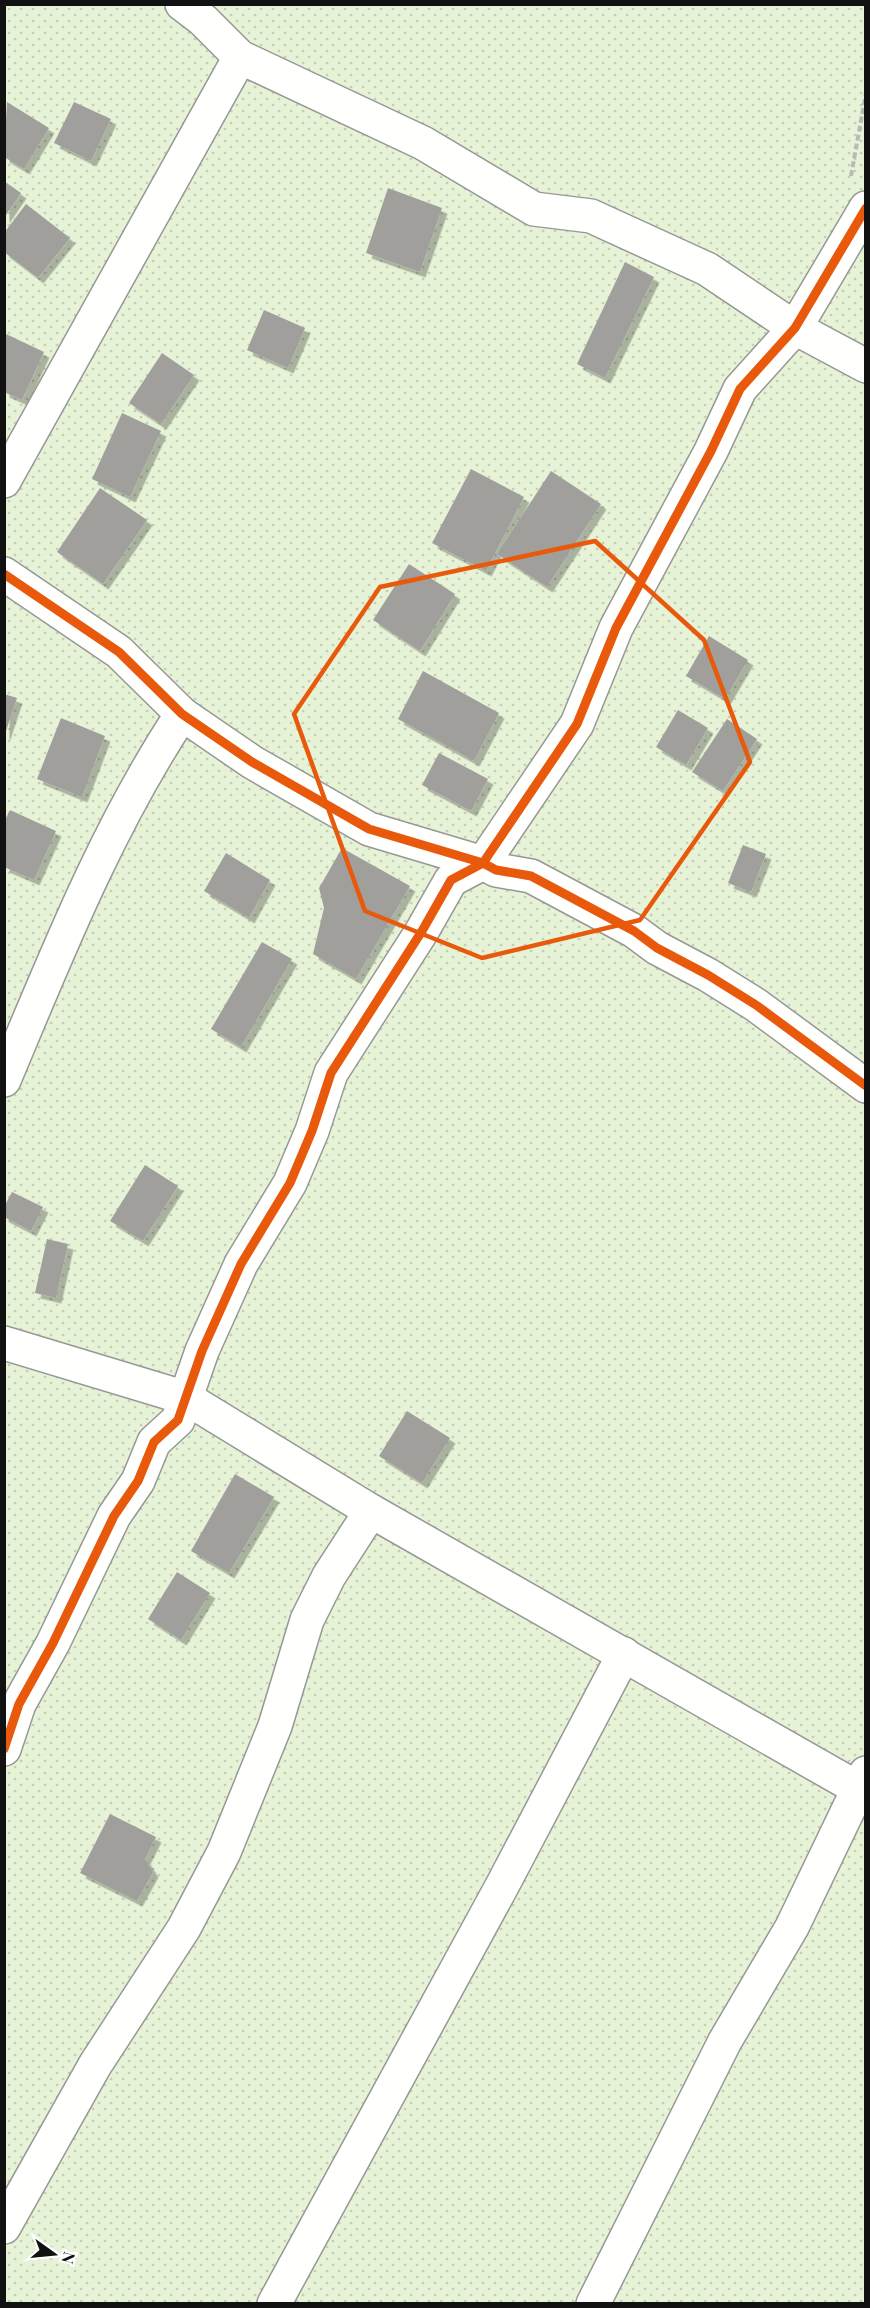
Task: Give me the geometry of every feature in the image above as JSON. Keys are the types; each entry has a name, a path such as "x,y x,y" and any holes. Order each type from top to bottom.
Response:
{"street":[{"path":"182,4 203,20 240,57 423,143 534,209 591,216 707,269 795,328 866,366"},
{"path":"4,481 240,57"},
{"path":"4,1749 19,1704 53,1643 114,1516 138,1481 154,1442 178,1420 202,1351 241,1264 290,1183 312,1131 331,1073 416,941 451,880 483,863 577,724 616,628 711,451 740,389 795,328 858,195"},
{"path":"4,574 119,652 182,714 252,762 369,830 483,863 496,870 531,876 634,931 657,948 708,975 756,1005 866,1086"},
{"path":"4,1080 43,988 146,768 182,714"},
{"path":"4,1343 186,1398 371,1511 624,1654 863,1784 792,1927 725,2041 593,2304"},
{"path":"4,2227 95,2065 183,1928 224,1852 275,1726 307,1620 329,1576 371,1511"},
{"path":"274,2304 469,1948 624,1654"}],"path":[{"path":"858,195 866,93"}],"highlighted area":[{"path":"595,541 704,640 750,762 640,920 482,958 365,911 294,714 380,587"}],"green space":[{"path":"5,5 865,5 865,2303 5,2303"}],"building":[{"path":"7,102 49,128 24,169 4,157"},
{"path":"74,102 111,119 91,161 54,143"},
{"path":"4,181 21,193 4,218"},
{"path":"388,188 442,208 420,272 366,253"},
{"path":"26,204 70,238 38,278 4,252 4,233"},
{"path":"625,262 654,277 605,378 577,364"},
{"path":"264,310 305,328 288,368 247,350"},
{"path":"4,333 44,352 22,400 4,392"},
{"path":"162,353 194,375 161,424 129,403"},
{"path":"122,413 161,431 130,497 92,479"},
{"path":"471,469 524,497 486,571 432,543"},
{"path":"551,471 601,504 547,587 497,554"},
{"path":"100,488 147,520 103,584 57,552"},
{"path":"409,564 455,594 420,651 373,620"},
{"path":"709,636 748,660 725,699 686,676"},
{"path":"423,671 499,713 474,761 398,719"},
{"path":"4,694 17,698 5,734 4,734"},
{"path":"678,710 708,728 686,765 656,747"},
{"path":"61,718 105,736 82,797 37,779"},
{"path":"727,719 757,739 723,791 692,772"},
{"path":"439,753 488,779 471,811 422,785"},
{"path":"10,810 56,831 34,880 4,867 4,822"},
{"path":"743,845 766,854 751,892 728,883"},
{"path":"342,848 410,886 356,979 313,954 324,908 319,888"},
{"path":"226,853 270,880 249,918 204,891"},
{"path":"262,942 292,959 241,1047 211,1029"},
{"path":"145,1165 178,1186 143,1241 110,1221"},
{"path":"12,1192 43,1207 31,1231 4,1217 4,1207"},
{"path":"47,1239 68,1244 56,1298 35,1293"},
{"path":"407,1411 450,1438 422,1483 379,1456"},
{"path":"235,1474 274,1497 229,1573 191,1551"},
{"path":"177,1572 210,1593 181,1640 148,1619"},
{"path":"110,1814 156,1837 145,1859 153,1872 137,1901 80,1873"}],"cycle path":[{"path":"4,1749 19,1704 53,1643 114,1516 138,1481 154,1442 178,1420 202,1351 241,1264 290,1183 312,1131 331,1073 422,931 451,880 483,863 577,724 616,628 711,451 740,389 795,328 866,208"},
{"path":"4,574 119,652 182,714 252,762 369,829 483,863 496,870 531,876 634,931 657,948 708,975 756,1005 866,1086"}]}
